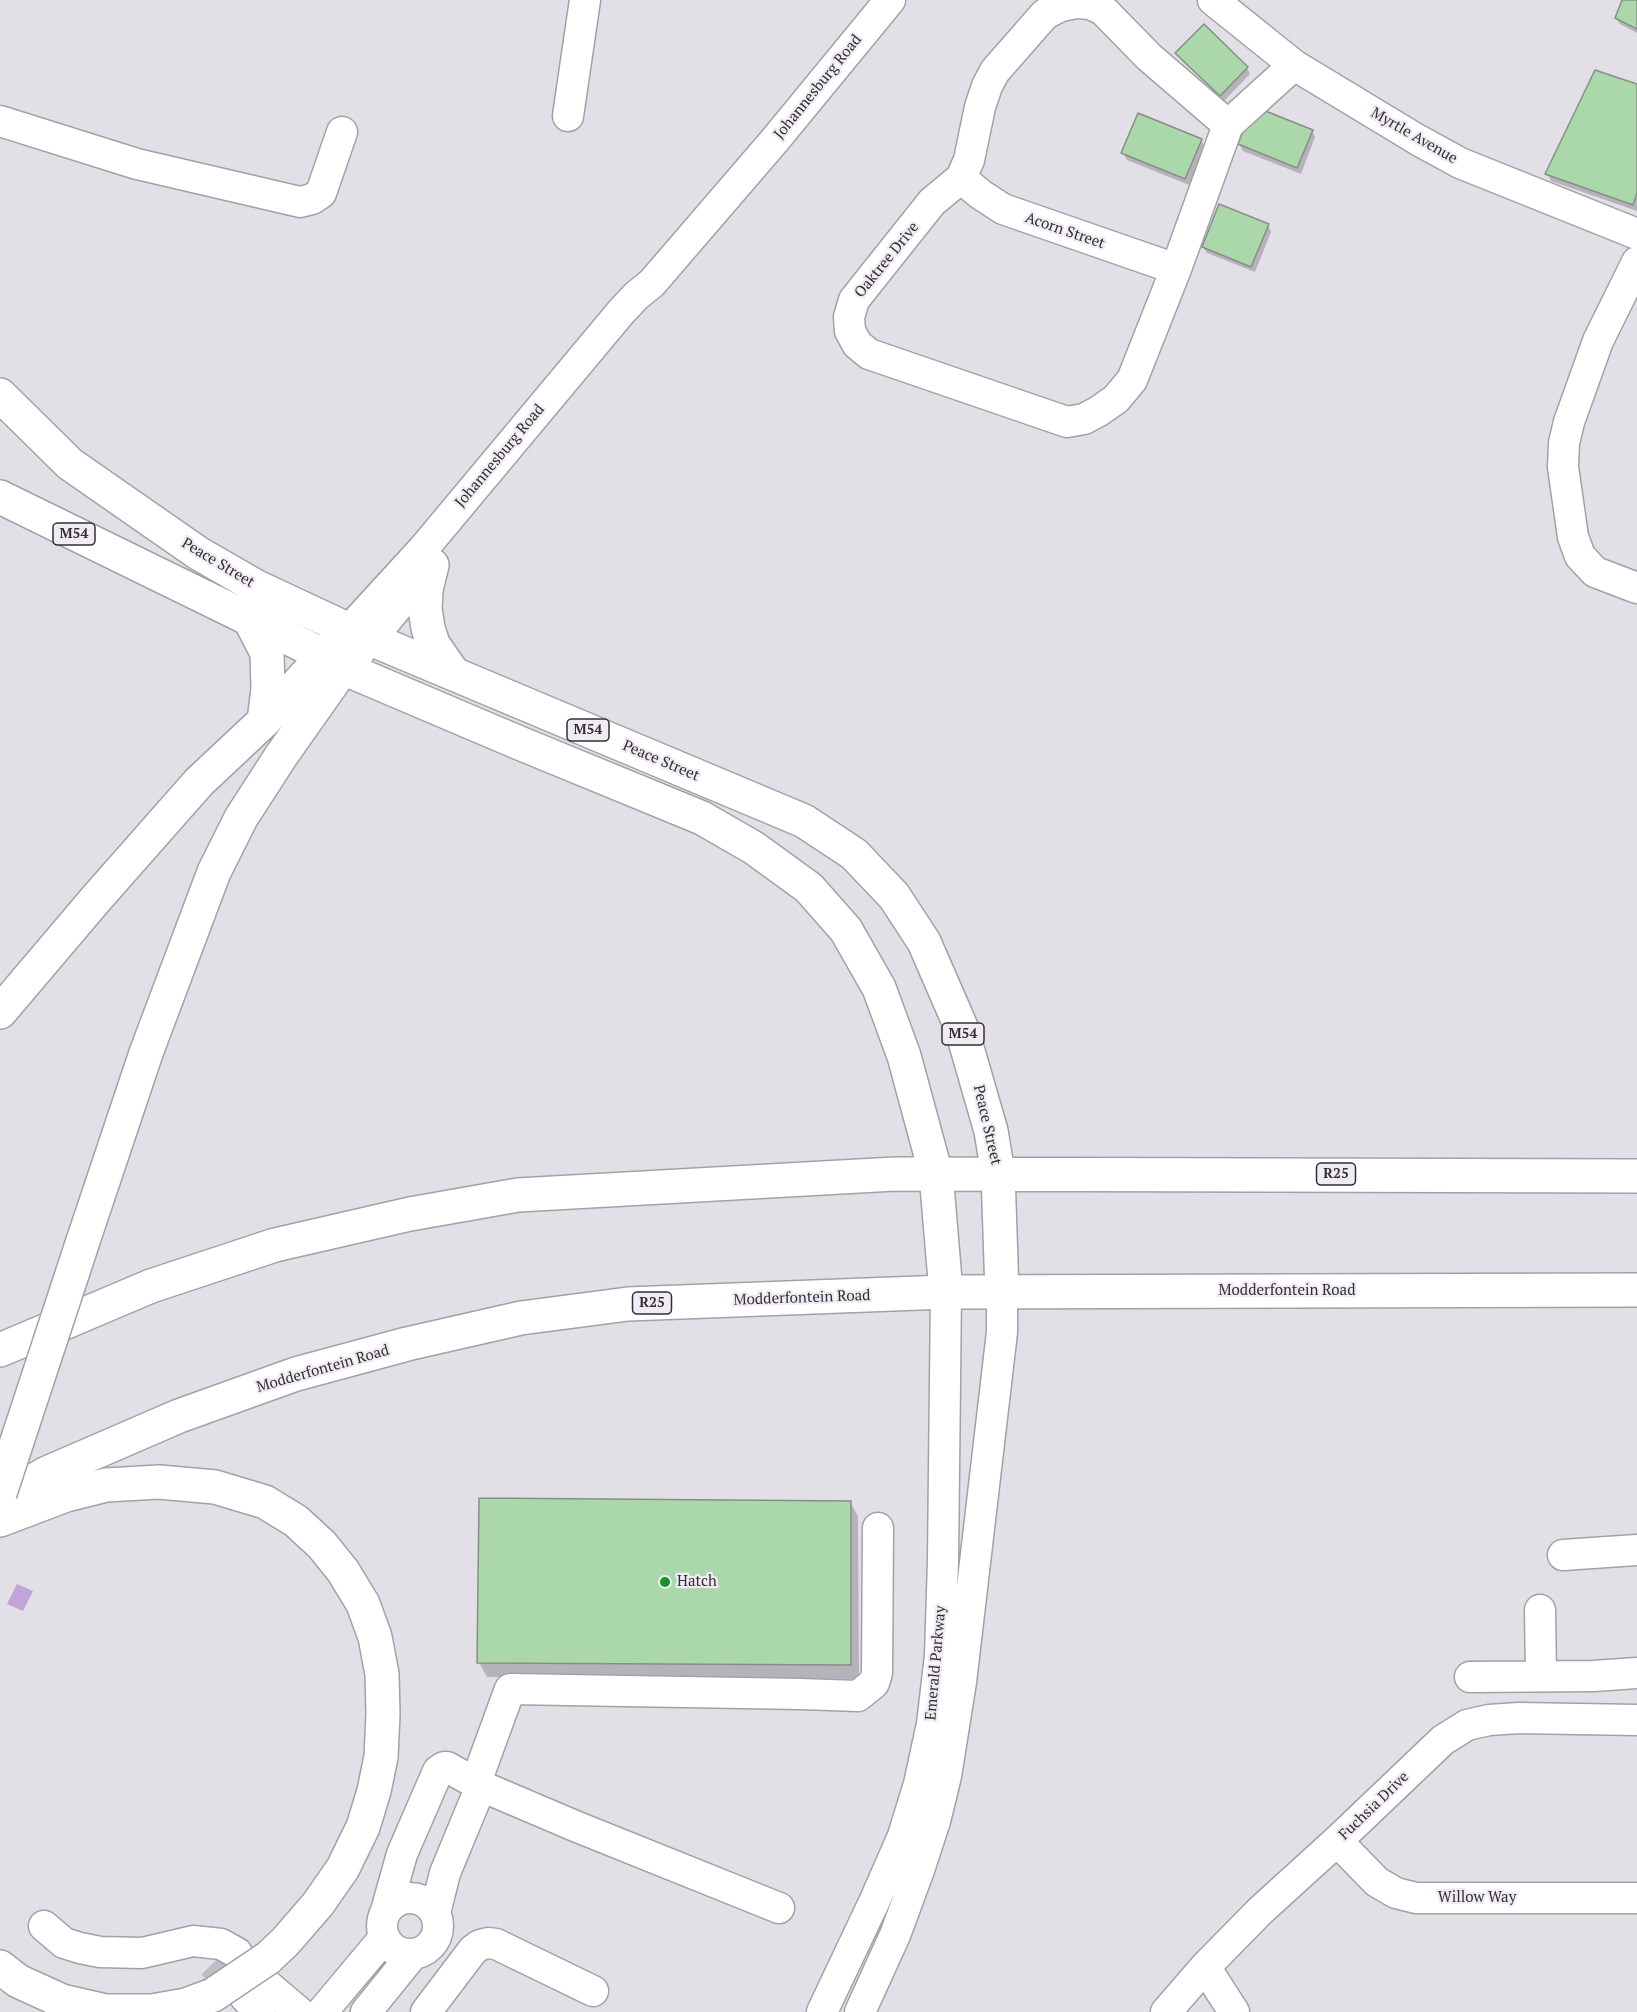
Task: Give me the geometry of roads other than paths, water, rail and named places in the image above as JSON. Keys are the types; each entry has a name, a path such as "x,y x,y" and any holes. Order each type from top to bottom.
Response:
{"main road":[{"name":"Peace Street","path":"0,395 70,464 198,553 257,587 360,634 804,821 854,854 894,896 924,942 961,1027 991,1131 998,1173 1002,1292"},
{"name":"M54","path":"0,497 333,661 517,742 702,818 754,848 809,888 846,930 879,988 904,1056 936,1174 946,1292"},
{"path":"432,566 426,590 425,609 428,628 433,644 453,673"},
{"path":"250,620 267,653 268,689 264,721"},
{"path":"0,1012 95,900 200,782 360,634"},
{"path":"0,1493 146,1053 214,872 241,818 281,756 333,661"},
{"name":"R25","path":"0,1350 151,1286 275,1245 410,1214 518,1195 883,1174 1637,1176"},
{"name":"Modderfontein Road","path":"0,1500 45,1474 179,1416 296,1374 407,1344 521,1318 628,1304 946,1292 1637,1290"},
{"path":"0,1520 66,1495 106,1485 159,1482 215,1487 265,1502 296,1521 322,1545 343,1570 363,1604 375,1637 382,1674 384,1714 381,1757 374,1791 363,1827 343,1868 318,1904 285,1942 243,1980 186,2006 152,2011 106,2011 62,2001 18,1981 0,1966"}],"street":[{"path":"568,116 585,0"},
{"name":"Johannesburg Road","path":"360,634 432,566 618,339 652,283 775,140 890,0"},
{"name":"Myrtle Avenue","path":"1213,0 1294,65 1418,140 1460,163 1637,234"},
{"path":"961,178 969,160 980,106 994,71 1045,14 1060,6 1083,3 1103,10 1149,57 1228,125"},
{"name":"Oaktree Drive","path":"961,178 932,202 854,300 849,317 850,331 857,344 869,354 1067,422 1084,419 1116,399 1132,380 1176,270 1228,125 1294,65"},
{"path":"0,122 137,164 300,202 312,199 321,193 342,132"},
{"name":"Acorn Street","path":"961,178 1003,209 1176,270"},
{"path":"1637,262 1598,341 1569,422 1564,443 1563,467 1573,537 1580,556 1595,572 1637,588"},
{"name":"Johannesburg Road","path":"360,634 424,548 621,312 652,283"},
{"name":"Emerald Parkway","path":"822,2012 903,1836 919,1784 932,1724 940,1656 946,1292"},
{"name":"Emerald Parkway","path":"860,2012 895,1935 919,1870 935,1821 946,1776 961,1682 1001,1344 1002,1292"},
{"path":"366,2012 413,1954 396,1950 415,1917 469,1778 510,1689 858,1696 874,1683 877,1673 878,1528"},
{"path":"1563,1555 1637,1550"},
{"path":"1540,1610 1541,1676"},
{"path":"1470,1677 1594,1676 1637,1673"},
{"name":"Fuchsia Drive","path":"1166,2012 1205,1967 1260,1911 1443,1740 1467,1725 1489,1720 1520,1718 1637,1720"},
{"path":"471,1953 415,1917 402,1854 441,1768 469,1778 576,1826 779,1908"},
{"name":"Willow Way","path":"1337,1841 1377,1882 1396,1893 1416,1898 1637,1898"},
{"path":"322,2012 415,1917"},
{"path":"44,1926 64,1942 100,1952 142,1953 193,1941 221,1944 243,1980 299,2012"},
{"path":"426,2012 471,1953 480,1945 488,1942 496,1944 532,1970 574,1991"},
{"path":"1205,1967 1234,2012"}],"tunnel":[{"path":"212,1964 245,1997"}],"place":[{"name":"Hatch","path":"665,1582"}]}
